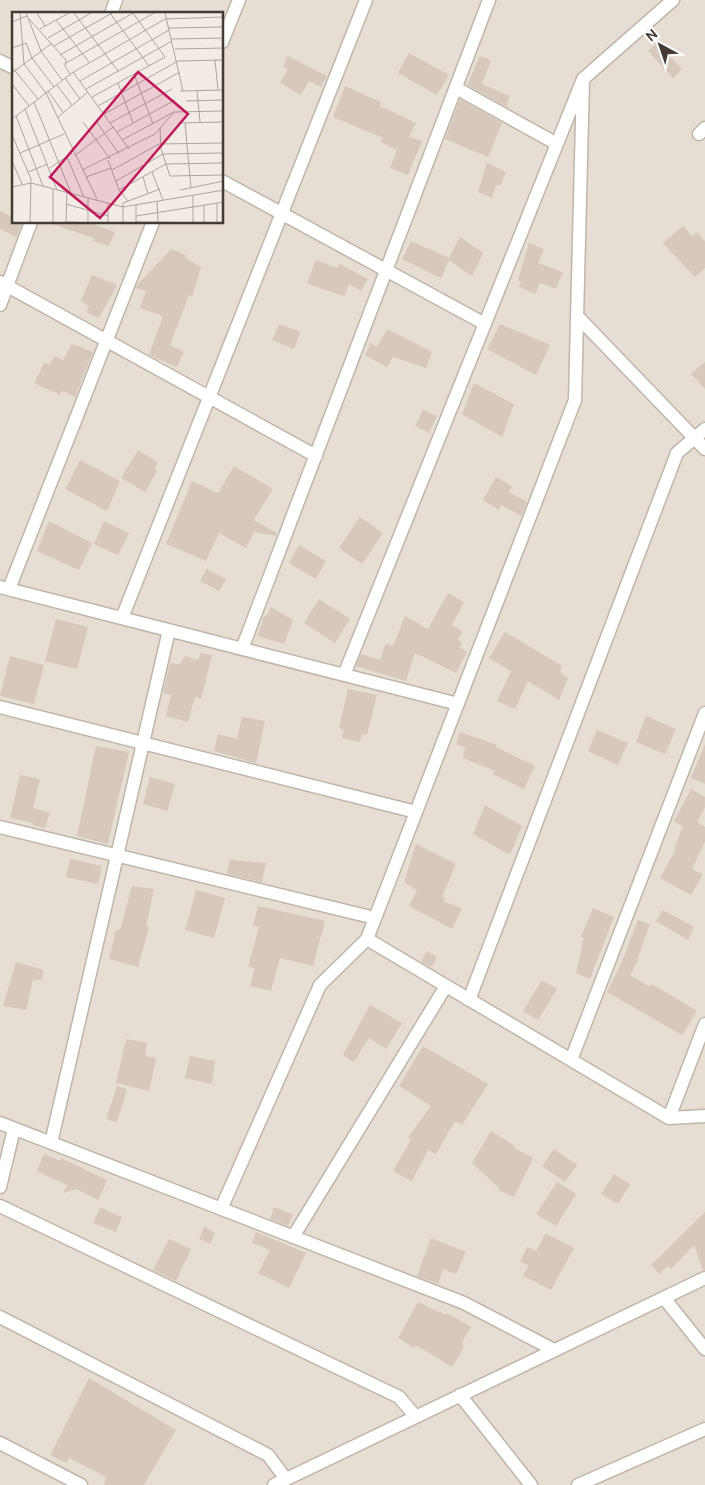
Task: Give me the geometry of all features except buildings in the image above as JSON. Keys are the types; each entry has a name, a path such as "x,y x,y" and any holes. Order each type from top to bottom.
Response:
{"street":[{"path":"112,12 116,0"},
{"path":"224,37 239,0"},
{"path":"122,618 366,0"},
{"path":"242,649 489,0"},
{"path":"344,675 583,79 673,0"},
{"path":"0,61 12,67"},
{"path":"221,1209 320,985 367,939 575,400 583,79"},
{"path":"456,88 557,144"},
{"path":"224,182 485,324"},
{"path":"0,305 4,284 30,224"},
{"path":"152,224 5,588 458,704"},
{"path":"4,284 316,456"},
{"path":"577,316 700,433 705,449"},
{"path":"469,1000 677,453 700,433"},
{"path":"52,1143 169,630"},
{"path":"0,707 416,812"},
{"path":"571,1060 705,713"},
{"path":"0,826 375,918"},
{"path":"367,939 669,1118 705,1116"},
{"path":"293,1237 446,986"},
{"path":"669,1118 705,1024"},
{"path":"0,1124 464,1303 554,1350"},
{"path":"0,1187 14,1129"},
{"path":"0,1206 399,1398 416,1417"},
{"path":"274,1485 705,1278"},
{"path":"664,1298 705,1349"},
{"path":"0,1317 268,1454 286,1479"},
{"path":"460,1396 531,1485"},
{"path":"578,1485 705,1429"},
{"path":"0,1443 81,1485"}],"shaded area":[{"path":"0,0 705,0 705,1485 0,1485"}]}
